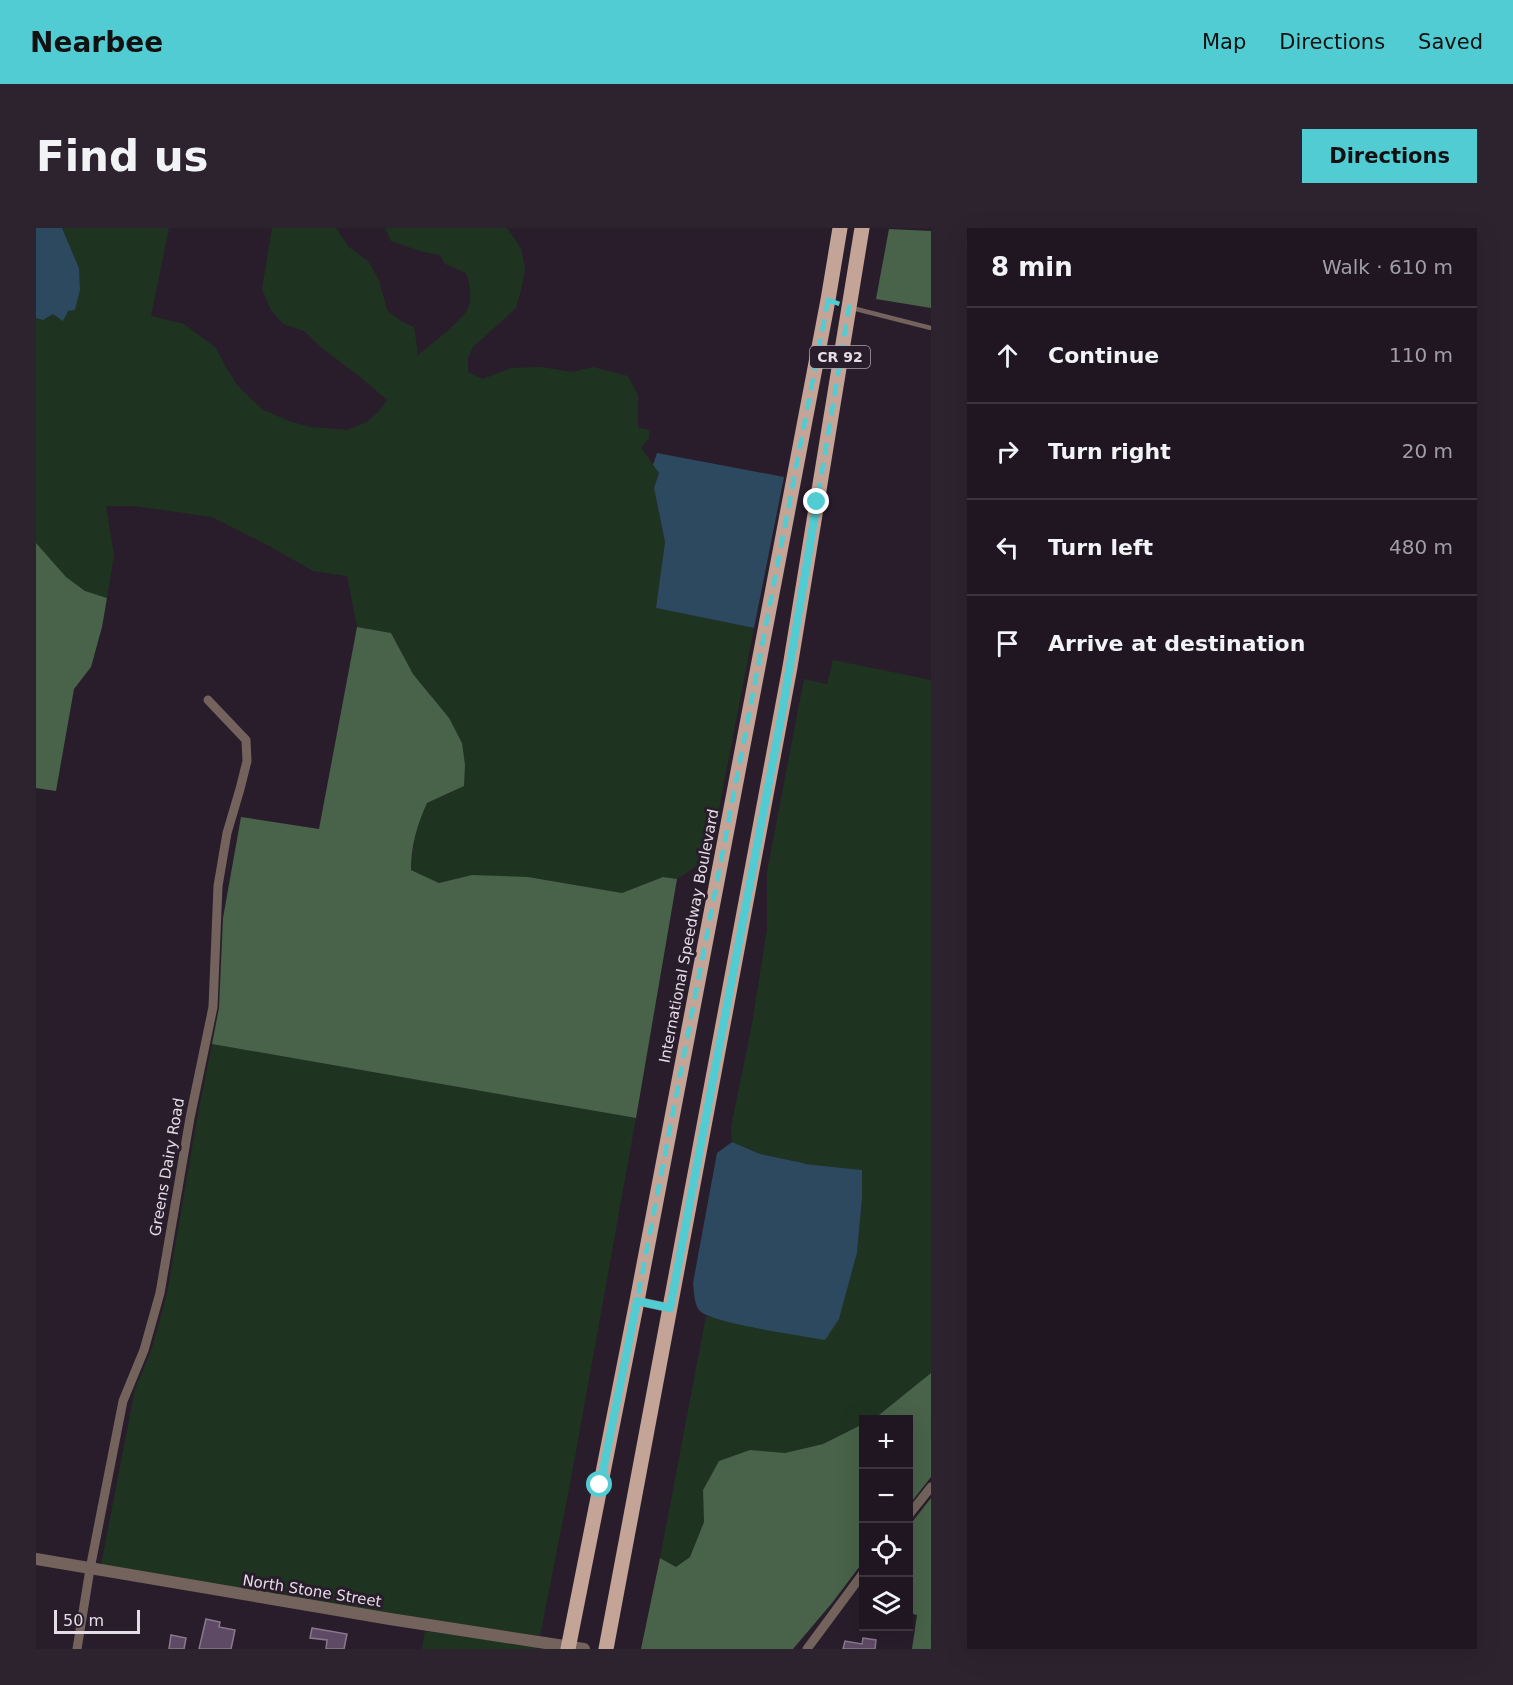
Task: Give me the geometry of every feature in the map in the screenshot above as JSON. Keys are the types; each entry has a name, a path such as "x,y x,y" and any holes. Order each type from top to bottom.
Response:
{"main road":[{"name":"International Speedway Boulevard","path":"568,1648 724,847 840,228"},
{"name":"CR 92","path":"606,1649 790,667 862,228"},
{"path":"828,300 849,307"}],"street":[{"name":"Greens Dairy Road","path":"77,1649 90,1569 123,1401 144,1350 160,1293 190,1118 213,1007 218,886 227,833 247,761 246,740 208,700"},
{"path":"637,1301 670,1308"},
{"path":"913,1511 931,1488"},
{"name":"North Stone Street","path":"36,1559 390,1619 584,1649"},
{"path":"807,1649 860,1577"}],"lane":[{"path":"849,307 931,328"}],"highlighted area":[{"path":"828,300 849,307 790,667 670,1308 637,1301"}],"green space":[{"path":"62,228 169,228 151,316 184,324 216,348 237,385 263,410 310,427 347,430 367,422 387,400 304,331 283,324 271,310 262,289 272,228 336,228 349,247 368,261 379,280 387,310 401,321 414,327 418,355 452,327 467,310 470,302 469,282 466,273 445,264 440,255 391,241 385,228 507,228 521,248 525,269 522,286 516,308 473,347 468,358 468,372 483,379 511,368 541,367 572,372 593,367 628,376 638,395 638,427 649,430 649,438 641,448 659,473 654,488 665,542 656,608 754,628 713,839 698,865 677,879 663,877 622,893 528,877 472,875 439,883 411,870 416,835 427,803 450,793 431,695 413,674 391,633 357,627 347,576 313,571 212,517 135,506 106,506 114,555 107,598 85,591 66,577 36,543 36,318 43,320 53,314 75,310 80,290 79,268"},
{"path":"889,229 931,231 931,308 876,299"},
{"path":"36,543 66,577 85,591 107,598 91,667 74,689 56,791 36,788"},
{"path":"357,627 391,633 413,674 449,718 462,743 465,765 464,786 427,803 415,836 411,870 439,883 472,875 528,877 622,893 663,877 677,879 636,1118 212,1044 219,1008 223,918 241,817 319,829"},
{"path":"833,660 931,680 931,1373 879,1415 859,1415 859,1426 823,1444 785,1453 750,1450 719,1461 703,1490 704,1522 690,1557 676,1567 660,1558 706,1316 839,1319 857,1253 862,1170 805,1164 760,1154 732,1142 731,1127 752,1024 767,929 767,872 804,679 827,684"},
{"path":"212,1044 636,1118 571,1479 540,1636 390,1614 101,1565 135,1389 151,1351 167,1294"},
{"path":"931,1373 931,1477 913,1500 913,1415 879,1415"},
{"path":"859,1426 859,1567 793,1649 641,1649 660,1558 676,1567 690,1557 704,1522 703,1490 719,1461 750,1450 785,1453 823,1444"},
{"path":"931,1498 931,1649 912,1649 917,1615 913,1614 913,1521"},
{"path":"425,1631 537,1647 537,1649 422,1649"}],"water":[{"path":"36,228 62,228 79,268 80,290 75,310 68,311 63,321 53,314 43,320 36,318"},
{"path":"657,453 784,477 754,628 656,608 665,542 654,488 659,473 653,465"},
{"path":"732,1142 760,1154 805,1164 862,1170 857,1253 839,1319 825,1340 720,1320 706,1315 697,1307 693,1283 717,1153"}],"building":[{"path":"206,1619 220,1622 219,1627 235,1630 231,1649 199,1649"},
{"path":"312,1628 347,1634 344,1649 326,1649 327,1640 310,1638"},
{"path":"171,1635 186,1638 184,1649 169,1649"},
{"path":"863,1638 876,1640 875,1649 843,1649 845,1641 862,1644"}],"route":[{"path":"600,1485 637,1301 670,1308 782,713 817,502"}]}
